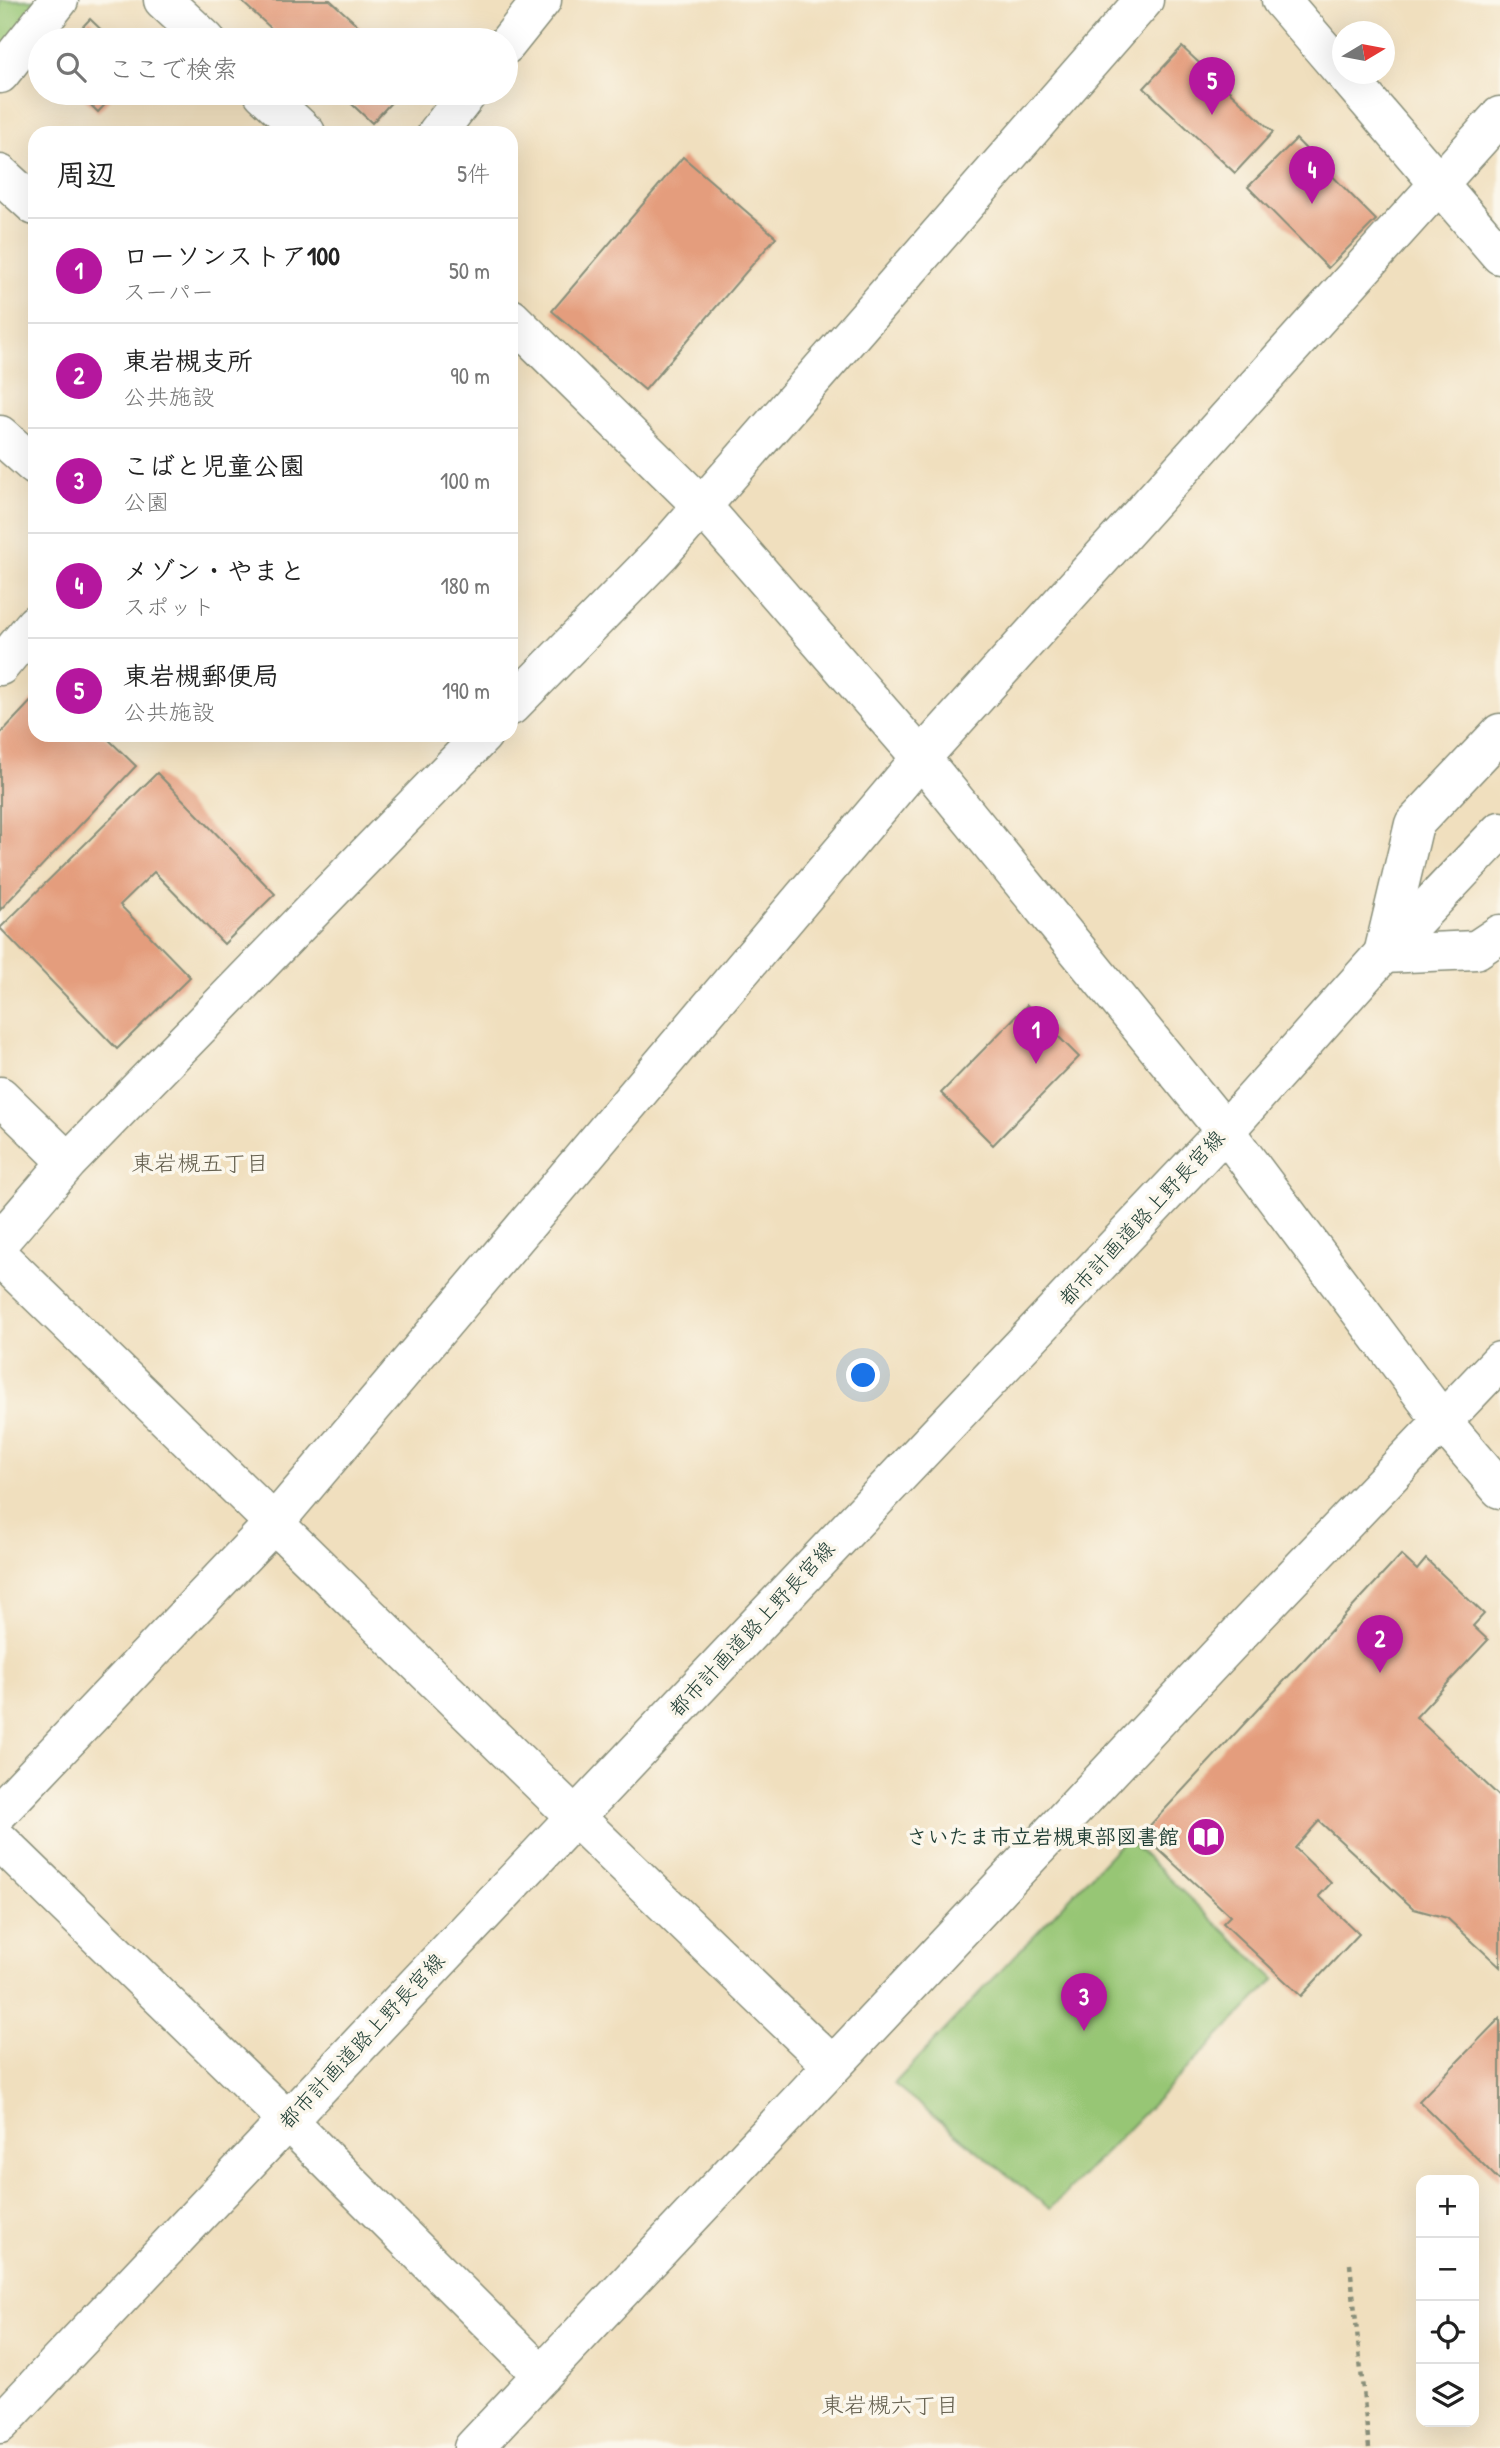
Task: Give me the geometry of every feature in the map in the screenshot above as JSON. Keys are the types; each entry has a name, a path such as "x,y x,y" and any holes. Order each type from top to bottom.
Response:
{"street":[{"path":"37,28 59,0"},
{"path":"163,0 193,28"},
{"path":"518,30 542,0"},
{"path":"518,699 661,552 1144,0"},
{"path":"1281,0 1332,58"},
{"path":"0,74 28,39"},
{"path":"1354,84 1500,255"},
{"path":"276,105 298,126"},
{"path":"442,126 459,105"},
{"path":"0,1811 275,1522 920,758 1500,116"},
{"path":"0,174 28,200"},
{"path":"518,325 702,506 920,758 1225,1131 1443,1422 1500,1489"},
{"path":"0,435 28,460"},
{"path":"0,666 28,632"},
{"path":"1500,733 1414,824 1383,954 1476,950 1500,934"},
{"path":"0,1241 68,1161 476,742"},
{"name":"都市計画道路上野長宮線","path":"0,2424 1225,1131 1383,954 1500,831"},
{"path":"0,1096 68,1161"},
{"path":"0,1257 275,1522 573,1817 832,2065"},
{"path":"473,2448 1500,1360"},
{"path":"0,1840 287,2120 542,2375"}],"path":[{"path":"1350,2264 1369,2448"}],"green space":[{"path":"0,0 43,0 0,58"},
{"path":"1126,1838 1275,1979 1050,2209 894,2084"}],"building":[{"path":"240,0 330,0 361,28 271,28"},
{"path":"90,19 99,28 81,28"},
{"path":"1182,47 1273,132 1235,173 1144,88"},
{"path":"91,105 105,105 98,112"},
{"path":"353,105 389,105 372,123"},
{"path":"1296,139 1376,220 1328,268 1248,187"},
{"path":"683,157 776,237 645,390 552,311"},
{"path":"28,704 28,742 111,742 136,766 0,910 0,734"},
{"path":"157,773 275,894 224,944 154,872 120,905 190,977 117,1049 0,928"},
{"path":"1027,1005 1079,1057 993,1145 941,1093"},
{"path":"1401,1555 1417,1570 1426,1559 1484,1614 1473,1626 1488,1640 1416,1717 1500,1797 1500,1967 1447,1918 1414,1909 1319,1821 1295,1848 1331,1883 1319,1896 1359,1934 1301,1996 1223,1923 1230,1916 1142,1834"},
{"path":"1500,2018 1500,2181 1419,2101"}],"place":[{"name":"東岩槻郵便局","path":"1212,115"},
{"name":"メゾン・やまと","path":"1312,204"},
{"name":"ローソンストア100","path":"1036,1064"},
{"name":"東岩槻支所","path":"1380,1673"},
{"name":"さいたま市立岩槻東部図書館","path":"1206,1837"},
{"name":"こばと児童公園","path":"1084,2031"}],"district":[{"name":"東岩槻五丁目","path":"200,1163"},
{"name":"東岩槻六丁目","path":"890,2405"}]}
